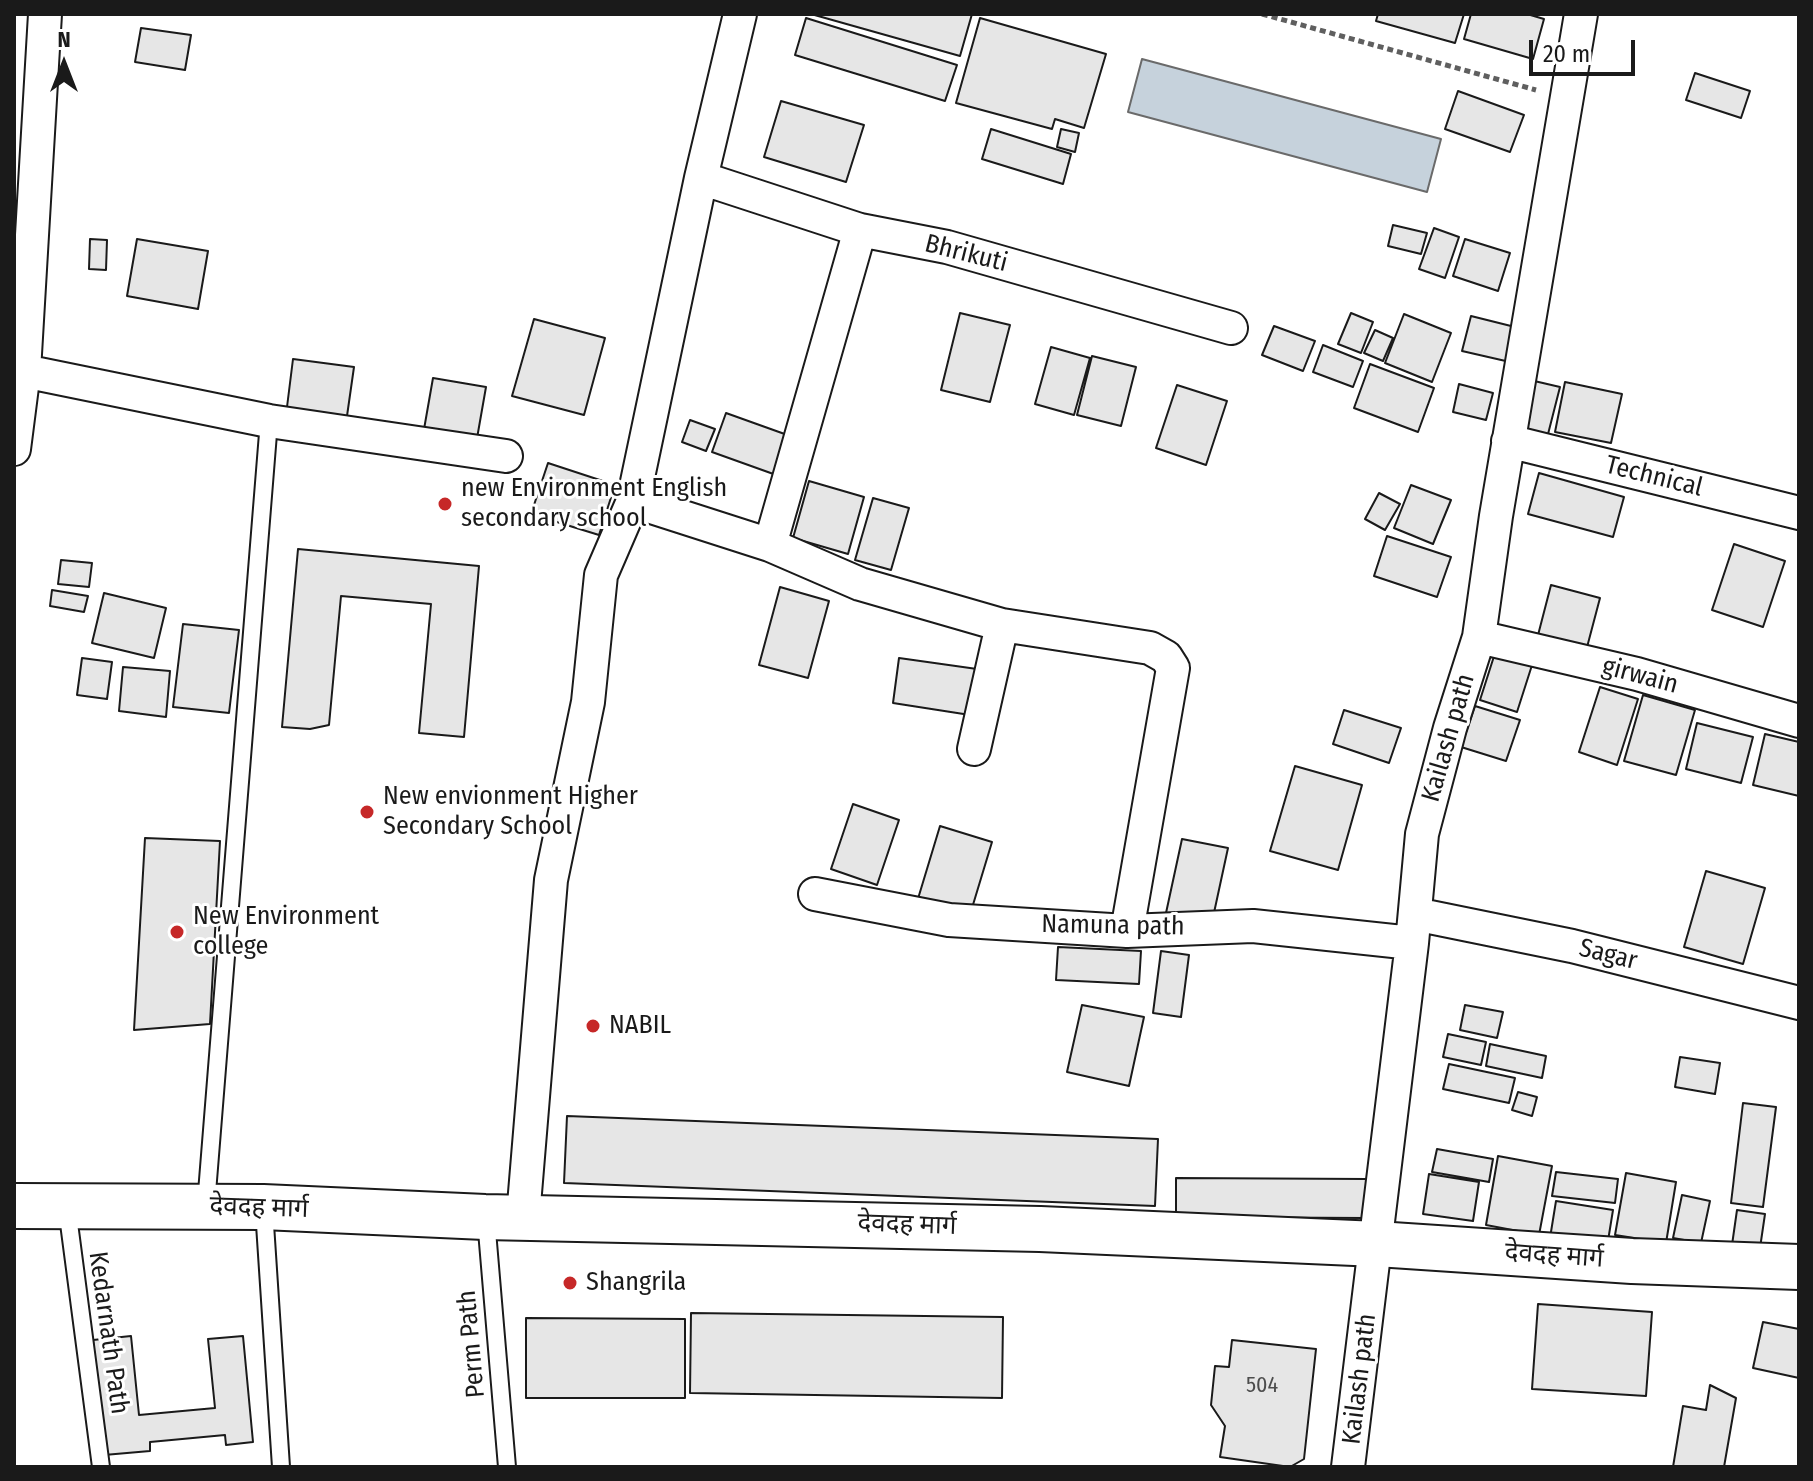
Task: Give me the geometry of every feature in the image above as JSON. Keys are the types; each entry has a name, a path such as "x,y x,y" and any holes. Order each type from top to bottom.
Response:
{"main road":[{"name":"देवदह मार्ग","path":"14,1206 263,1207 504,1217 1040,1229 1799,1267"}],"street":[{"path":"14,449 24,371 32,188 45,14"},
{"path":"504,1217 551,880 588,702 601,575 633,501 701,178 740,14"},
{"name":"Kailash path","path":"1348,1467 1414,928 1422,834 1450,728 1479,637 1508,441 1581,14"},
{"name":"Bhrikuti","path":"701,178 860,230 947,247 1231,328"},
{"path":"770,545 860,230"},
{"path":"24,371 269,421 506,456"},
{"name":"Technical","path":"1508,441 1799,513"},
{"path":"633,501 770,545 860,584 1002,625 1150,648 1166,657 1173,668 1127,931"},
{"path":"974,749 1002,625"},
{"name":"girwain","path":"1479,637 1637,674 1799,721"},
{"name":"Namuna path","path":"815,894 949,920 1127,931 1253,926 1414,928"},
{"name":"Sagar","path":"1414,928 1572,946 1799,1003"}],"lane":[{"path":"206,1206 269,421"},
{"name":"Kedarnath Path","path":"67,1206 101,1467"},
{"path":"263,1207 281,1467"},
{"name":"Perm Path","path":"504,1217 507,1467"}],"path":[{"path":"1262,14 1568,98"}],"shaded area":[{"path":"1142,59 1441,139 1427,192 1128,112"}],"building":[{"path":"811,14 972,14 960,56"},
{"path":"1378,14 1464,14 1455,43 1376,21"},
{"path":"1471,14 1527,14 1544,19 1533,59 1464,39"},
{"path":"806,18 957,65 945,101 795,55"},
{"path":"980,18 1106,54 1084,128 1055,119 1052,129 956,103"},
{"path":"141,28 191,35 185,70 135,62"},
{"path":"1695,73 1750,91 1741,118 1686,100"},
{"path":"1458,91 1524,115 1510,152 1445,129"},
{"path":"781,101 864,125 846,182 764,157"},
{"path":"991,129 1071,154 1063,184 982,159"},
{"path":"1061,129 1079,133 1075,152 1057,147"},
{"path":"1393,225 1427,233 1421,254 1388,246"},
{"path":"1434,228 1459,237 1445,278 1419,269"},
{"path":"90,239 107,240 106,270 89,269"},
{"path":"137,239 208,251 198,309 127,296"},
{"path":"1465,239 1510,253 1498,291 1453,276"},
{"path":"960,313 1010,325 990,402 941,390"},
{"path":"1351,313 1373,322 1361,353 1338,344"},
{"path":"1404,314 1451,333 1432,382 1385,363"},
{"path":"1471,316 1519,328 1510,362 1462,351"},
{"path":"534,319 605,338 584,415 512,396"},
{"path":"1274,326 1315,341 1303,371 1262,355"},
{"path":"1375,330 1393,338 1383,361 1364,353"},
{"path":"1323,345 1363,361 1353,387 1313,372"},
{"path":"1051,347 1090,358 1074,415 1035,404"},
{"path":"1092,356 1136,367 1121,426 1077,415"},
{"path":"293,359 354,367 346,423 286,415"},
{"path":"1370,364 1434,388 1418,432 1354,408"},
{"path":"433,378 486,387 476,444 423,435"},
{"path":"1530,380 1560,387 1546,442 1516,434"},
{"path":"1565,382 1622,394 1611,443 1555,432"},
{"path":"1459,384 1493,393 1486,420 1453,412"},
{"path":"1177,385 1227,401 1206,465 1156,448"},
{"path":"726,413 793,437 779,476 712,452"},
{"path":"690,420 715,429 706,451 682,442"},
{"path":"548,463 615,485 599,535 531,514"},
{"path":"1539,473 1624,497 1613,537 1528,514"},
{"path":"809,481 864,497 848,554 793,538"},
{"path":"1411,485 1451,500 1433,544 1394,528"},
{"path":"1379,493 1400,504 1385,530 1365,519"},
{"path":"873,498 909,508 891,570 855,560"},
{"path":"1387,536 1451,557 1437,597 1374,576"},
{"path":"1734,544 1785,561 1763,627 1712,610"},
{"path":"298,549 479,566 464,737 419,733 431,604 341,596 329,725 310,729 282,727"},
{"path":"61,560 92,563 89,587 58,584"},
{"path":"1551,585 1600,598 1586,651 1537,639"},
{"path":"780,587 829,601 808,678 759,665"},
{"path":"52,590 88,596 84,612 50,606"},
{"path":"104,593 166,608 154,658 92,643"},
{"path":"183,624 239,630 229,713 173,707"},
{"path":"1496,650 1533,662 1517,712 1480,700"},
{"path":"82,658 112,662 107,699 77,695"},
{"path":"899,658 977,669 970,715 893,703"},
{"path":"123,667 170,671 166,717 119,711"},
{"path":"1600,687 1638,699 1617,765 1579,752"},
{"path":"1643,695 1695,710 1676,775 1624,761"},
{"path":"1475,706 1520,720 1506,761 1461,747"},
{"path":"1344,710 1401,728 1389,763 1333,744"},
{"path":"1697,723 1753,737 1741,783 1686,769"},
{"path":"1765,734 1799,742 1799,796 1753,785"},
{"path":"1295,766 1362,785 1338,870 1270,851"},
{"path":"853,804 899,820 877,885 831,869"},
{"path":"940,826 992,842 969,918 917,902"},
{"name":"New Environment college","path":"145,838 220,841 210,1024 134,1030"},
{"path":"1182,839 1228,848 1212,922 1166,913"},
{"path":"1706,871 1765,888 1743,964 1684,947"},
{"path":"1058,947 1141,951 1139,984 1056,980"},
{"path":"1161,951 1189,955 1181,1017 1153,1013"},
{"path":"1082,1005 1144,1017 1129,1086 1067,1072"},
{"path":"1465,1005 1503,1012 1497,1038 1460,1030"},
{"path":"1448,1034 1486,1042 1481,1065 1443,1057"},
{"path":"1490,1044 1546,1056 1542,1078 1486,1066"},
{"path":"1680,1057 1720,1063 1715,1094 1675,1087"},
{"path":"1449,1064 1515,1078 1509,1103 1443,1089"},
{"path":"1518,1092 1537,1097 1532,1116 1512,1110"},
{"path":"1743,1103 1776,1107 1763,1207 1731,1203"},
{"path":"567,1116 1158,1139 1155,1206 564,1183"},
{"path":"1437,1149 1493,1159 1489,1182 1432,1172"},
{"path":"1498,1156 1552,1166 1539,1235 1486,1225"},
{"path":"1556,1172 1618,1179 1615,1203 1552,1196"},
{"path":"1626,1173 1676,1182 1666,1243 1615,1235"},
{"path":"1429,1174 1479,1182 1473,1221 1423,1214"},
{"path":"1176,1178 1367,1179 1366,1218 1176,1217"},
{"path":"1682,1195 1710,1201 1701,1243 1673,1238"},
{"path":"1556,1201 1613,1210 1607,1247 1550,1238"},
{"path":"1737,1210 1765,1214 1760,1248 1732,1245"},
{"path":"1538,1304 1652,1312 1646,1396 1532,1389"},
{"path":"691,1313 1003,1317 1002,1398 690,1393"},
{"path":"526,1318 685,1319 685,1398 526,1398"},
{"path":"1763,1322 1799,1329 1799,1378 1753,1368"},
{"path":"131,1336 139,1415 215,1408 208,1339 243,1336 253,1442 226,1445 225,1435 150,1442 150,1451 104,1455 93,1340"},
{"path":"1232,1340 1316,1349 1304,1459 1290,1467 1220,1457 1225,1426 1211,1405 1215,1366 1229,1367"},
{"path":"1710,1385 1736,1398 1724,1467 1673,1467 1683,1406 1706,1410"}],"place":[{"name":"new Environment English secondary school","path":"445,504"},
{"name":"New envionment Higher Secondary School","path":"367,812"},
{"name":"New Environment college","path":"177,932"},
{"name":"NABIL","path":"593,1026"},
{"name":"Shangrila","path":"570,1283"}]}
